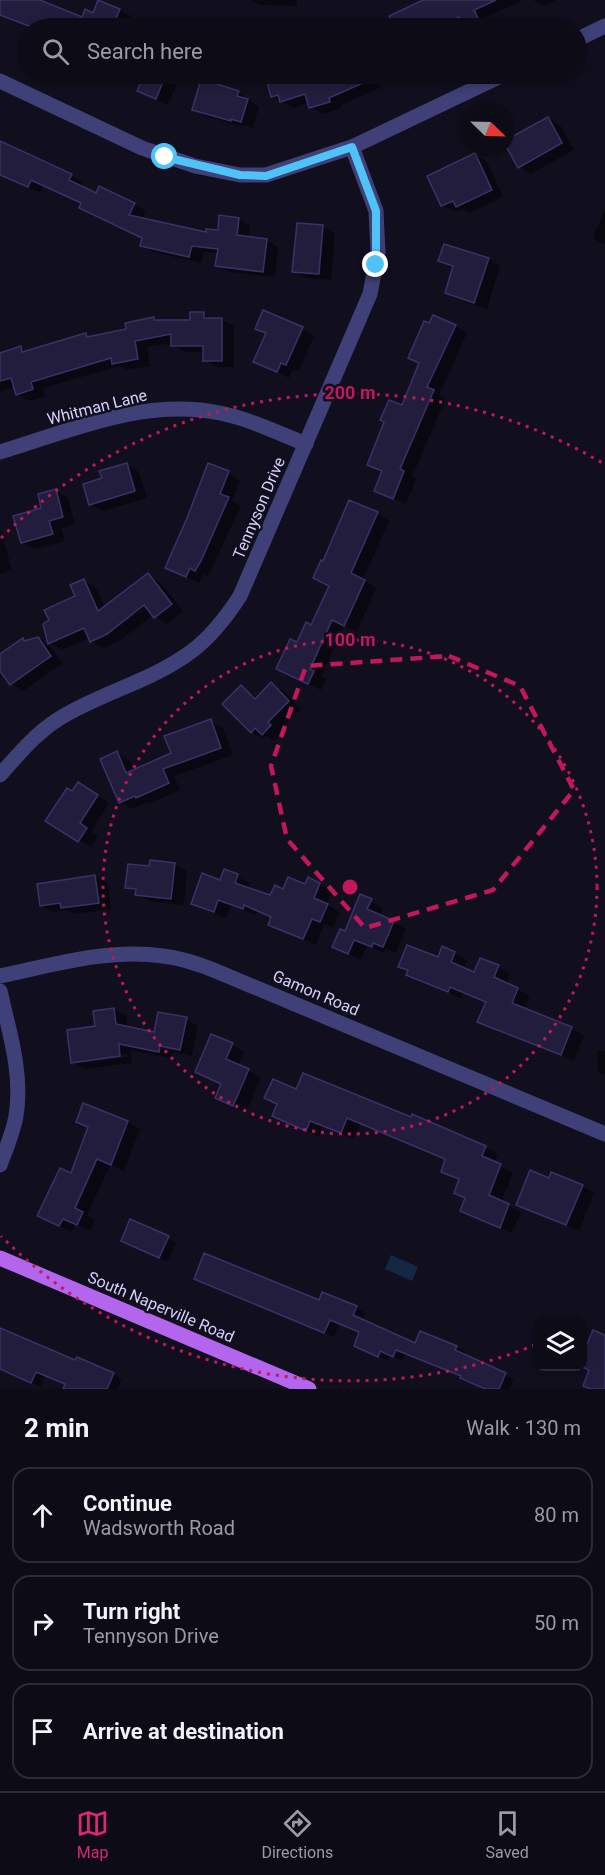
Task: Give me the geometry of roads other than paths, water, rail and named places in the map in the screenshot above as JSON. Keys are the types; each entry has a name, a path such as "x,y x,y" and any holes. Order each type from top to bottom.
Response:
{"main road":[{"name":"South Naperville Road","path":"0,1258 309,1389"}],"street":[{"path":"587,35 605,26"},
{"path":"0,81 149,151 195,166 240,175 266,176 352,147 485,84"},
{"name":"Tennyson Drive","path":"0,775 31,741 56,721 93,701 170,666 192,651 226,618 247,583 370,294 376,265 376,211 352,147"},
{"name":"Whitman Lane","path":"0,452 131,414 154,410 184,409 219,413 245,420 306,444"},
{"name":"Gamon Road","path":"0,976 105,955 147,954 180,959 216,971 605,1134"},
{"path":"0,990 14,1052 18,1096 14,1125 0,1165"}],"water":[{"path":"391,1255 418,1267 412,1281 385,1269"}]}
